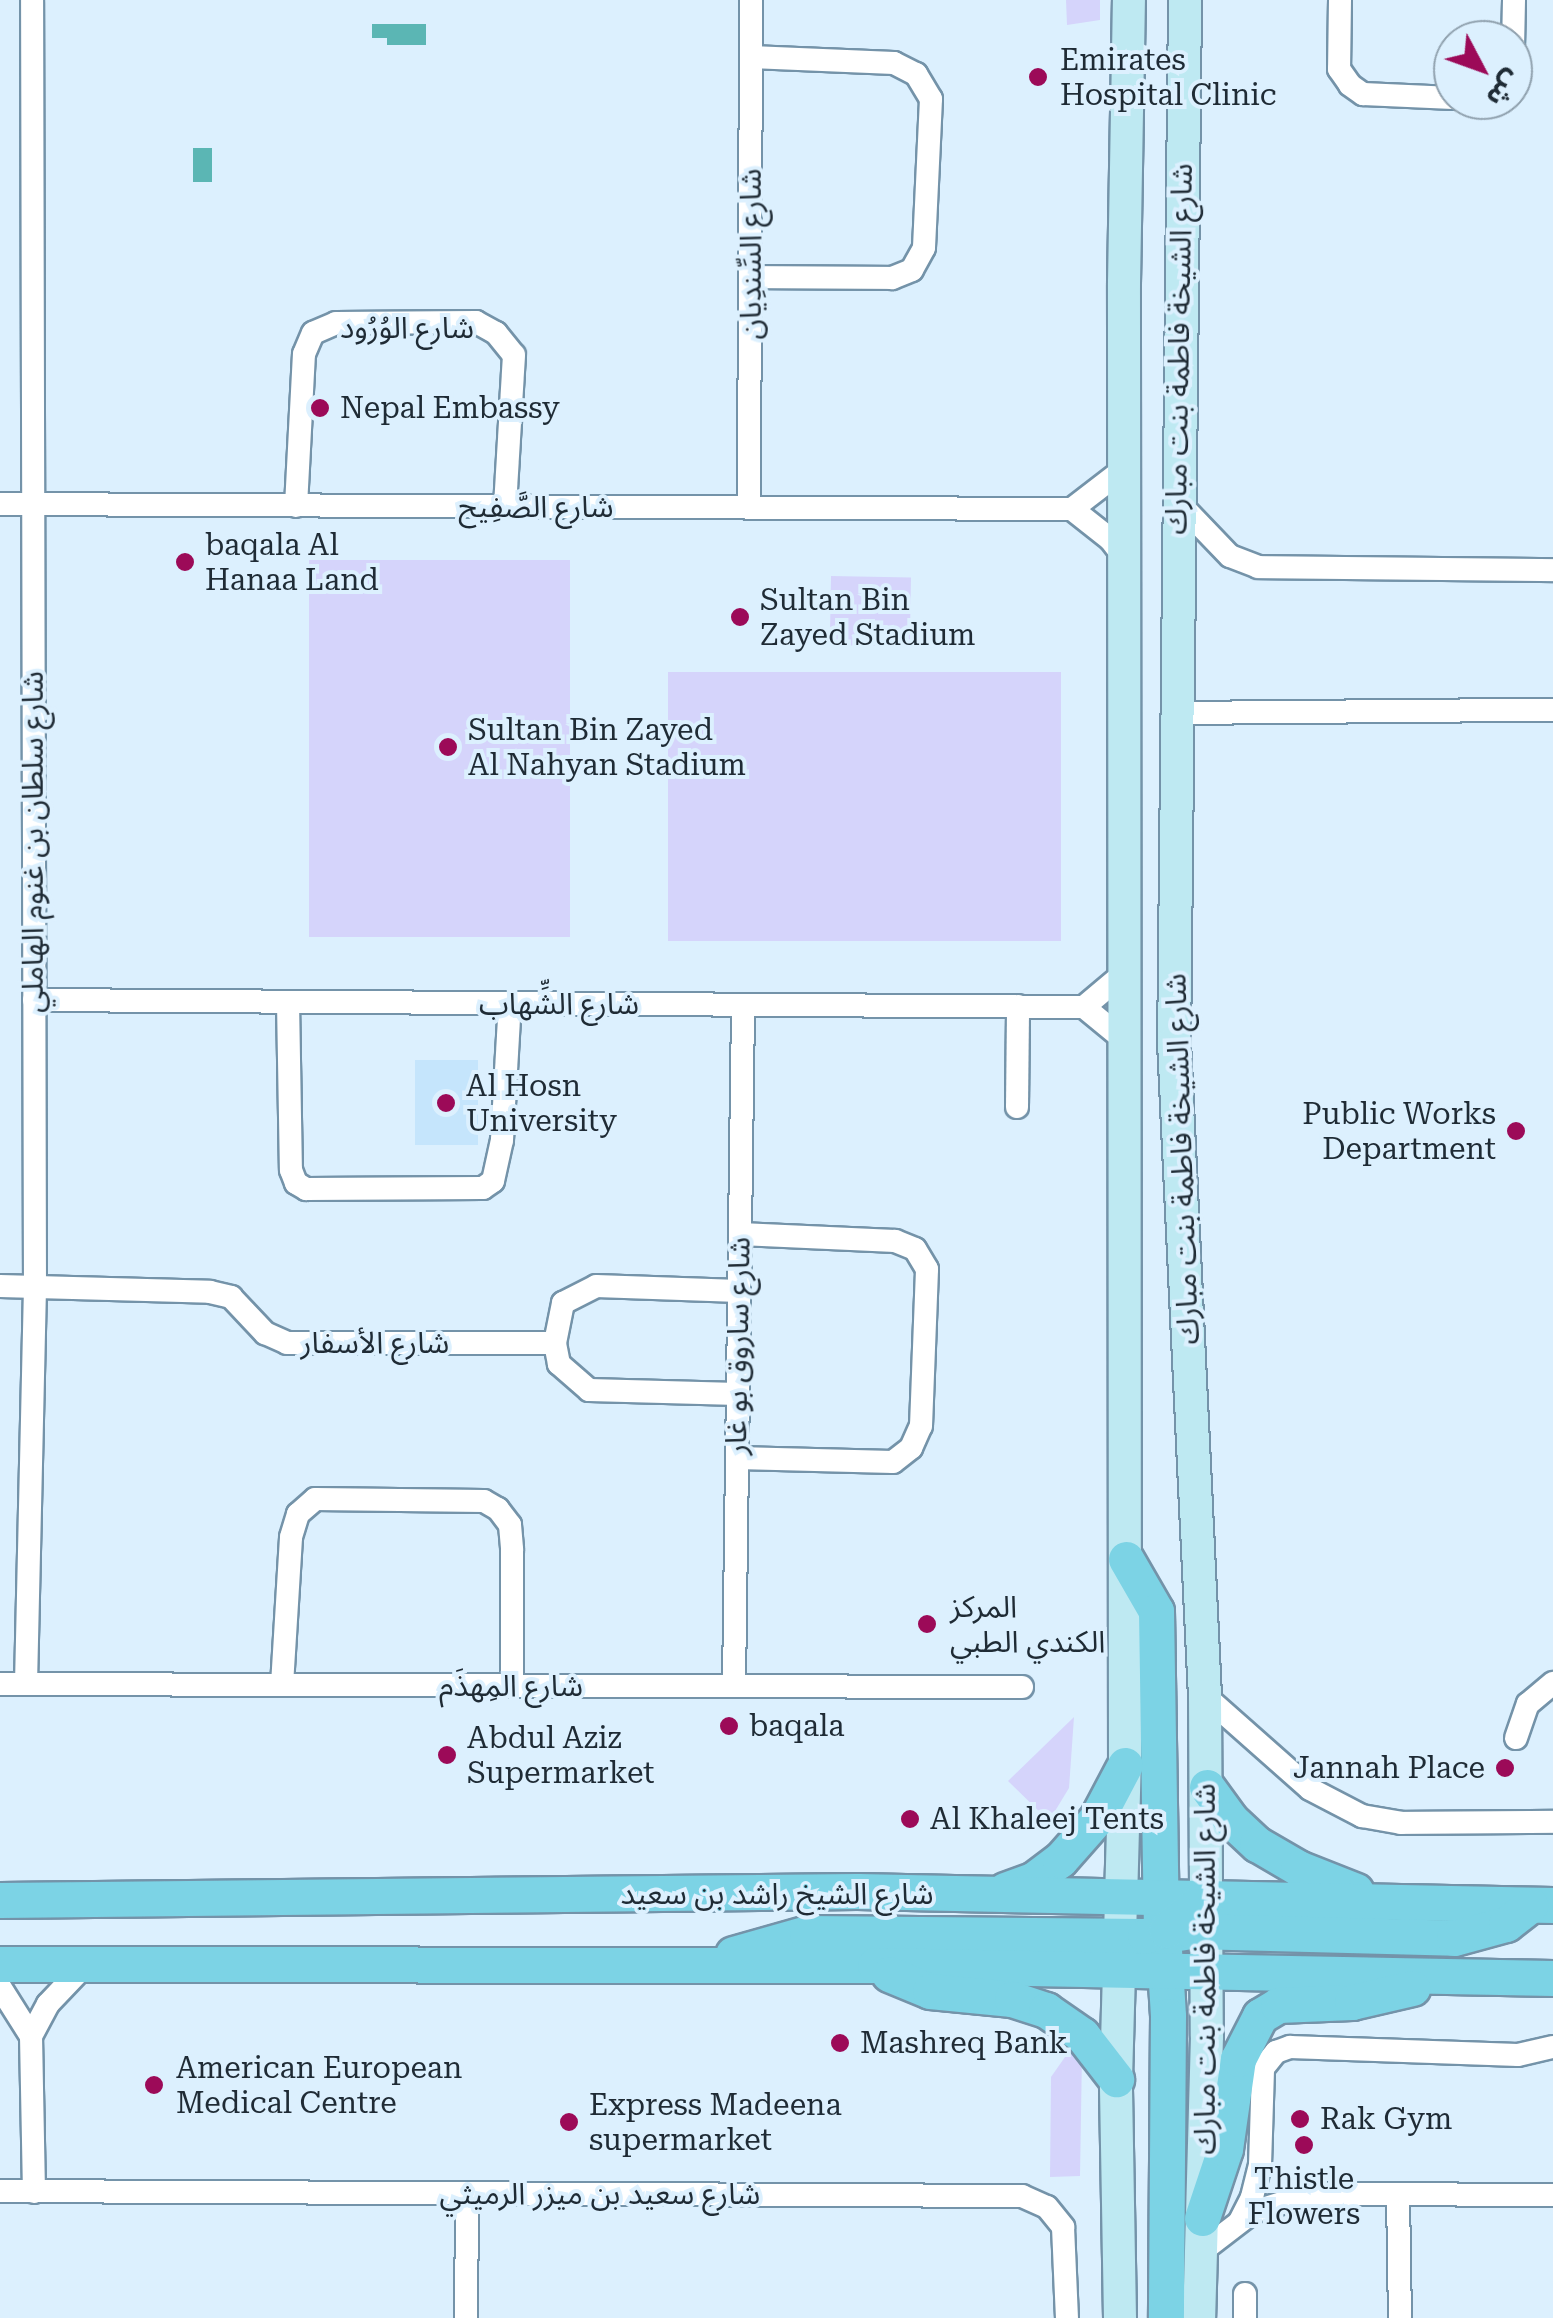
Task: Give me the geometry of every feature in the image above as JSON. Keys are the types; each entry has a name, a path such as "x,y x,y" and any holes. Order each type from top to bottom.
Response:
{"main road":[{"name":"شارع الشيخة فاطمة بنت مبارك","path":"1120,2318 1116,2079 1125,1765 1124,469 1129,0"},
{"name":"شارع الشيخة فاطمة بنت مبارك","path":"1185,0 1174,1042 1205,1696 1206,1972 1199,2318"},
{"path":"1126,1558 1156,1611 1162,1926 1167,1972 1166,2318"},
{"path":"991,1895 1033,1880 1060,1860 1097,1818 1125,1765"},
{"path":"1206,1787 1230,1820 1257,1844 1298,1868 1376,1899"},
{"name":"شارع الشيخ راشد بن سعيد","path":"0,1900 857,1891 1121,1896"},
{"path":"1121,1896 1162,1926 1184,1956 1206,1972"},
{"path":"0,1964 876,1966 1119,1954 1135,1950 1162,1926 1206,1897 1541,1905"},
{"path":"1162,1926 1206,1933 1454,1938 1506,1924 1541,1905"},
{"path":"710,1964 757,1945 808,1934 1119,1954 1167,1972 1442,1976 1547,1984"},
{"path":"876,1966 930,1991 1012,1999 1046,2010 1082,2035 1116,2079"},
{"path":"1202,2235 1225,2149 1238,2058 1260,2016 1278,2005 1375,1998 1442,1976"}],"street":[{"name":"شارع سلطان بن غنوم الهاملي","path":"26,1684 35,1288 32,0"},
{"name":"شارع السِّندِيان","path":"749,508 751,0"},
{"path":"1340,0 1339,70 1350,85 1363,94 1433,97"},
{"path":"751,57 894,62 916,74 931,99 924,248 912,270 892,278 752,277"},
{"name":"شارع الوُرُود","path":"296,506 304,354 313,332 336,324 476,322 496,332 514,355 505,507"},
{"path":"1124,469 1072,509 1110,539 1125,558"},
{"path":"1177,501 1230,556 1258,567 1553,570"},
{"name":"شارع الصَّفِيح","path":"0,504 1072,509"},
{"path":"1176,713 1553,710"},
{"path":"1124,974 1084,1007 1124,1039"},
{"name":"شارع الشِّهاب","path":"34,1000 1084,1007"},
{"path":"288,1002 291,1170 296,1183 306,1189 484,1188 493,1181 502,1140 510,1003"},
{"name":"شارع ساروق بو غار","path":"734,1686 743,1005"},
{"path":"1016,1107 1018,1006"},
{"path":"737,1458 893,1462 911,1448 921,1426 927,1268 915,1250 895,1241 740,1234"},
{"name":"شارع الأسفار","path":"0,1286 210,1292 231,1297 245,1307 265,1334 287,1343 554,1343"},
{"path":"738,1394 589,1390 559,1364 554,1343 563,1303 596,1286 739,1291"},
{"path":"282,1685 291,1537 298,1514 315,1499 484,1501 498,1509 510,1525 512,1550 512,1686"},
{"name":"شارع المِهذَم","path":"0,1684 1022,1688"},
{"path":"1516,1738 1522,1715 1547,1691"},
{"path":"1205,1696 1310,1789 1362,1816 1401,1823 1553,1822"},
{"path":"34,2192 31,2036 48,2004 86,1964"},
{"path":"0,1986 31,2036"},
{"path":"1240,2222 1260,2164 1262,2068 1283,2049 1518,2055 1553,2048"},
{"path":"1260,2164 1287,2188 1310,2194"},
{"name":"شارع سعيد بن ميزر الرميثي","path":"0,2191 1022,2196 1047,2207 1062,2228 1067,2318"},
{"path":"466,2194 466,2318"},
{"path":"1202,2235 1240,2222 1269,2204 1310,2194 1553,2195"},
{"path":"1398,2194 1400,2318"}],"shaded area":[{"path":"1066,0 1100,0 1100,20 1067,25"},
{"path":"372,24 426,24 426,45 387,45 387,38 372,38"},
{"path":"193,148 212,148 212,182 193,182"},
{"path":"309,560 570,560 570,937 309,937"},
{"path":"831,576 911,577 910,646 830,645"},
{"path":"668,672 1061,672 1061,941 668,941"},
{"name":"Al Hosn University","path":"415,1060 478,1060 478,1145 415,1145"},
{"path":"1074,1717 1069,1788 1049,1821 1008,1781"},
{"path":"1072,2047 1082,2054 1080,2176 1050,2177 1051,2077"}],"place":[{"name":"Emirates Hospital Clinic","path":"1038,77"},
{"name":"Nepal Embassy","path":"320,408"},
{"name":"baqala Al Hanaa Land","path":"185,562"},
{"name":"Sultan Bin Zayed Stadium","path":"740,617"},
{"name":"Sultan Bin Zayed Al Nahyan Stadium","path":"448,747"},
{"name":"Al Hosn University","path":"446,1103"},
{"name":"Public Works Department","path":"1516,1131"},
{"name":"المركز الكندي الطبي","path":"927,1624"},
{"name":"baqala","path":"729,1726"},
{"name":"Abdul Aziz Supermarket","path":"447,1755"},
{"name":"Jannah Place","path":"1505,1768"},
{"name":"Al Khaleej Tents","path":"910,1819"},
{"name":"Mashreq Bank","path":"840,2043"},
{"name":"American European Medical Centre","path":"154,2085"},
{"name":"Rak Gym","path":"1300,2119"},
{"name":"Express Madeena supermarket","path":"569,2122"},
{"name":"Thistle Flowers","path":"1304,2145"}]}
